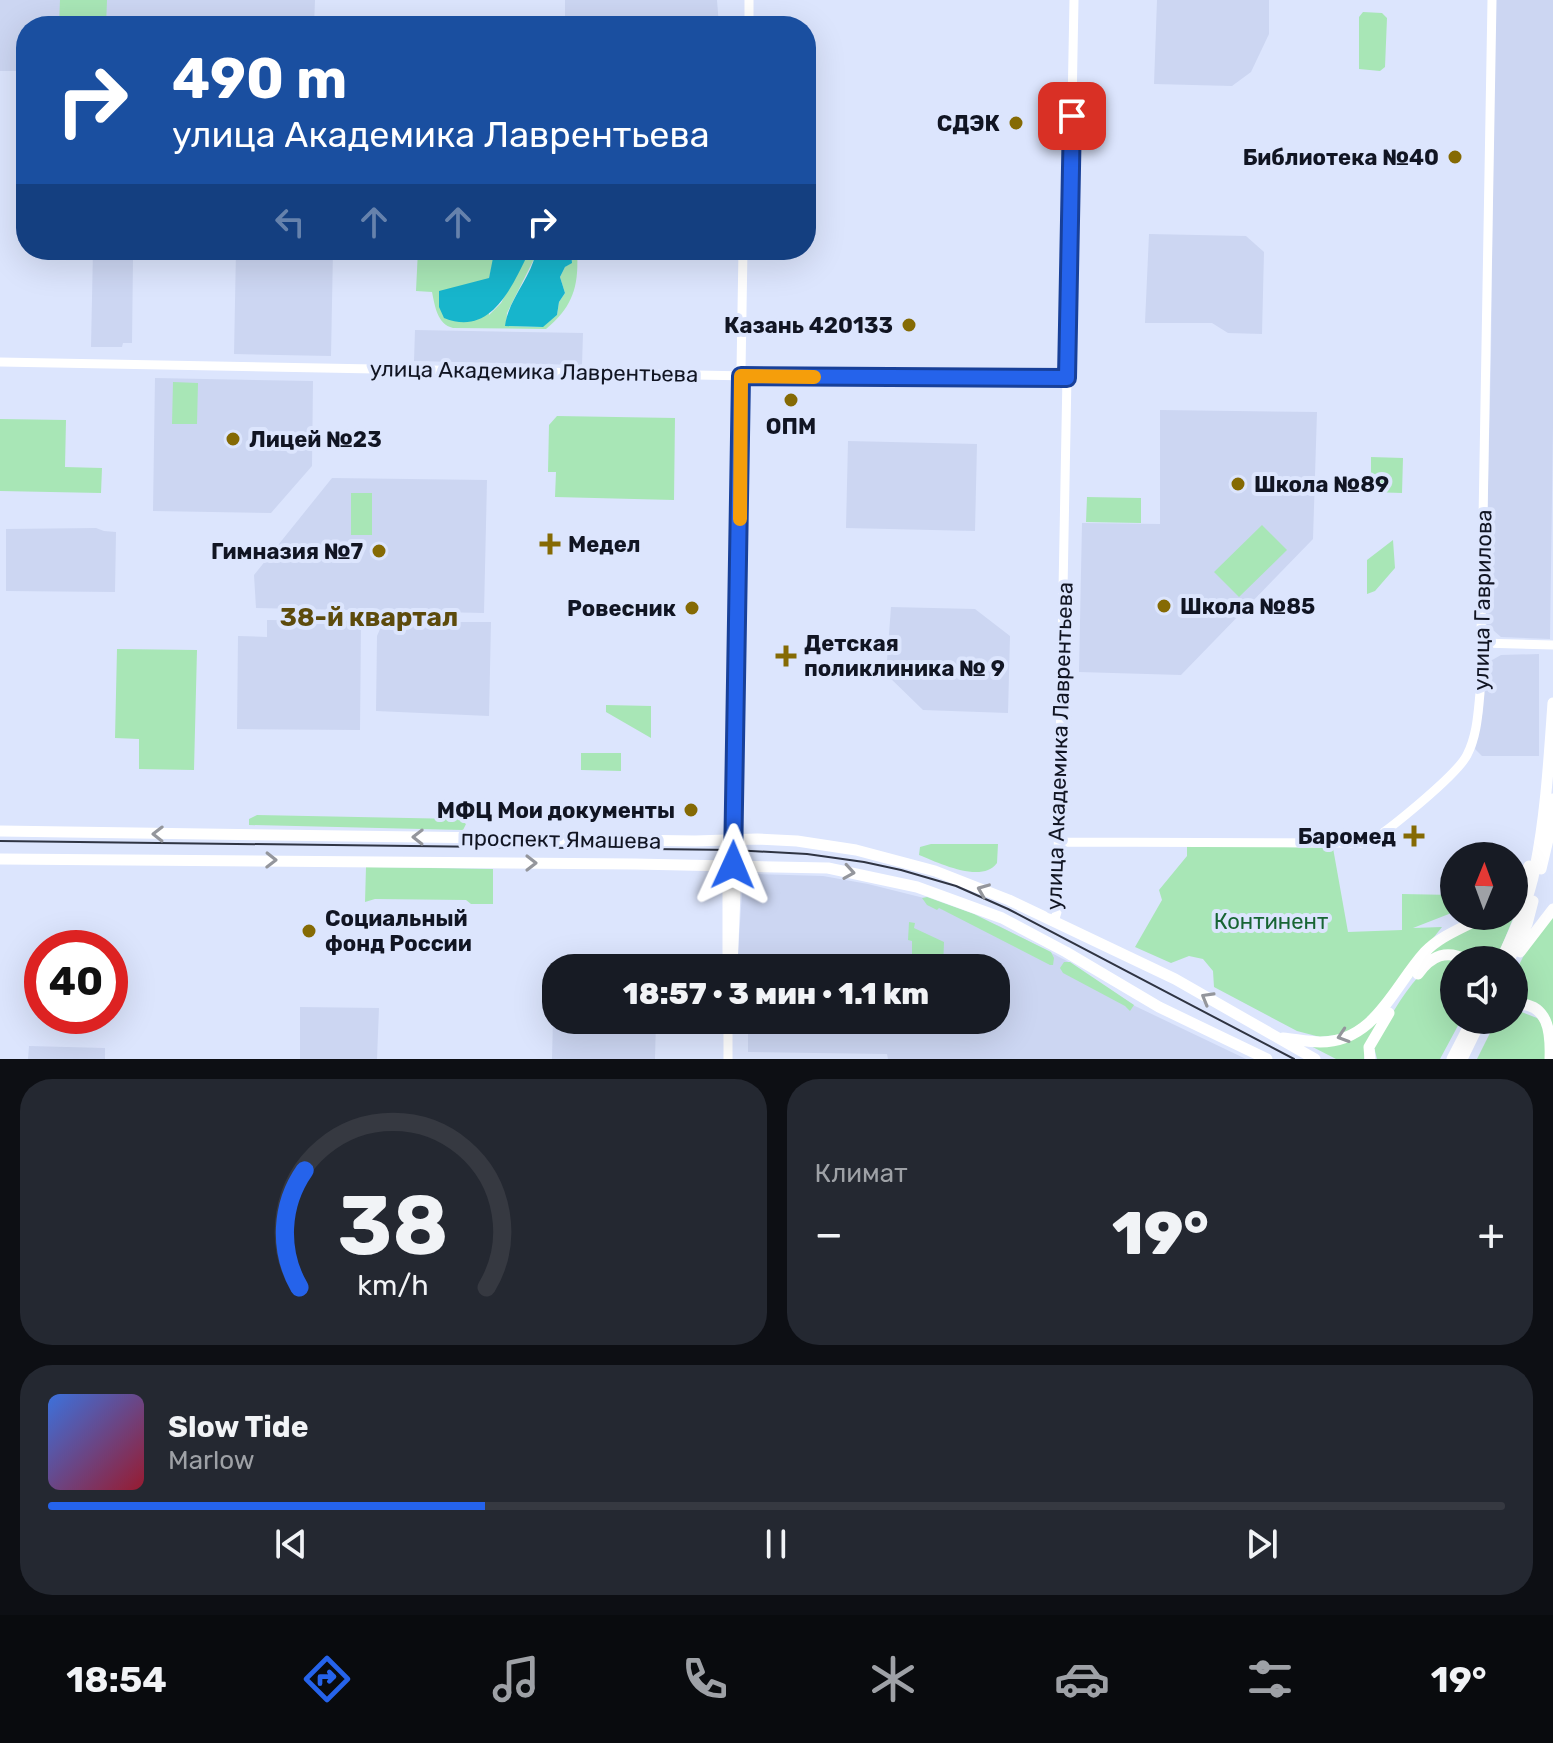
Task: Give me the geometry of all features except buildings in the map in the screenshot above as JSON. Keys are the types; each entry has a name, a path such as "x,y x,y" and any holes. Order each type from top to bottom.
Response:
{"main road":[{"path":"1507,946 1528,894 1535,867 1547,789 1553,703"},
{"path":"1518,946 1536,890 1550,831 1553,799"},
{"name":"проспект Ямашева","path":"0,831 797,841 856,850 911,864 1009,900 1175,979 1315,1059"},
{"path":"1528,870 1538,839"},
{"name":"проспект Ямашева","path":"0,859 82,857 828,868 872,875 950,897 1002,918 1159,1007 1267,1059"},
{"path":"1523,946 1553,909"},
{"path":"1274,1037 1323,1042 1364,1029 1427,951 1438,940 1457,930"},
{"path":"1370,1059 1369,1047 1375,1034 1426,963 1440,956"},
{"path":"1528,1006 1545,1018 1551,1032 1550,1059"},
{"path":"1450,1059 1468,1034"},
{"path":"1462,1059 1472,1034"}],"street":[{"name":"улица Академика Лаврентьева","path":"1054,922 1059,842 1074,0"},
{"name":"улица Гаврилова","path":"1059,842 1368,843 1387,832 1465,759 1473,742 1477,720 1481,643 1492,0"},
{"path":"734,954 743,260"},
{"name":"улица Академика Лаврентьева","path":"0,362 741,376 1067,378"},
{"path":"1481,643 1553,645"},
{"path":"727,954 727,892 733,865"},
{"path":"728,1034 728,1059"}],"shaded area":[{"path":"0,0 315,0 314,16 16,16 16,71 0,71"},
{"path":"565,0 717,0 718,16 565,16"},
{"path":"1157,0 1269,0 1269,34 1251,72 1232,86 1154,84"},
{"path":"1495,0 1553,0 1550,639 1501,637 1486,624 1485,614"},
{"path":"1149,234 1246,236 1264,252 1262,334 1228,333 1212,323 1145,323"},
{"path":"93,260 133,260 132,343 123,343 122,347 91,347"},
{"path":"236,260 333,260 331,356 234,354"},
{"path":"415,330 583,333 582,365 414,361"},
{"name":"Лицей №23","path":"155,378 313,381 312,466 271,513 153,511"},
{"path":"1160,410 1317,412 1313,539 1181,675 1079,672 1082,523 1160,524"},
{"path":"848,441 977,444 975,531 846,528"},
{"name":"Гимназия №7","path":"332,478 487,480 484,613 256,608 254,575"},
{"path":"96,528 116,532 115,592 6,591 6,529"},
{"path":"891,607 975,609 1010,636 1008,713 923,710 886,674"},
{"path":"267,620 361,621 360,730 237,729 238,636 267,637"},
{"path":"383,622 491,622 489,716 376,711 377,636"},
{"path":"1539,654 1539,756 1482,756 1475,749 1483,711 1485,664 1501,655"},
{"path":"754,874 823,876 936,901 999,926 1067,961 1135,1006 1246,1059 888,1059 887,1054 748,1052 748,1034 1010,1034 1010,954 738,954 743,878"},
{"path":"300,1007 379,1008 377,1059 300,1059"},
{"path":"553,1034 656,1034 655,1059 552,1059"},
{"path":"29,1046 105,1048 105,1059 28,1059"}],"green space":[{"path":"60,0 107,0 106,16 59,16"},
{"path":"1363,12 1382,13 1387,18 1385,67 1380,71 1359,69 1359,17"},
{"path":"418,260 494,260 489,278 489,315 501,303 525,260 534,260 507,313 506,326 542,327 557,315 559,302 565,293 560,277 572,260 577,260 577,274 569,303 546,329 453,328 440,319 432,292 416,291"},
{"path":"173,382 198,383 197,424 172,424"},
{"path":"557,416 675,418 674,500 555,497 556,472 548,472 549,425"},
{"path":"0,419 66,420 65,467 102,468 101,493 0,491"},
{"path":"1371,457 1403,458 1402,493 1371,492"},
{"path":"351,493 372,493 372,535 351,535"},
{"path":"1087,497 1141,498 1141,523 1086,522"},
{"path":"1262,525 1287,550 1239,597 1214,572"},
{"path":"1393,540 1395,568 1375,591 1367,594 1367,560"},
{"path":"117,649 197,650 194,770 139,769 139,739 115,738"},
{"path":"606,705 651,706 651,738 606,712"},
{"path":"581,753 621,753 621,771 581,770"},
{"path":"257,815 459,819 466,824 463,830 249,825 249,819"},
{"path":"931,844 998,844 997,863 981,872 949,867 919,855 920,847"},
{"name":"Континент","path":"1187,845 1333,848 1348,932 1402,930 1402,894 1440,895 1440,917 1413,928 1440,927 1440,930 1365,1021 1344,1034 1320,1037 1297,1031 1214,987 1213,971 1203,959 1189,956 1171,963 1135,947 1162,900 1159,890 1187,856"},
{"path":"366,867 493,869 493,904 471,904 466,900 375,899 365,902"},
{"path":"927,897 974,914 1051,952 1053,965 939,908 937,910 927,905 922,898"},
{"path":"1553,914 1553,1031 1550,1019 1528,1007 1529,945"},
{"path":"909,922 915,923 914,928 944,942 944,954 912,954 912,941 908,940"},
{"path":"1465,930 1508,930 1502,946 1440,946 1440,955 1429,957 1381,1019 1364,1059 1336,1059 1303,1042 1354,1038 1442,941"},
{"path":"1440,958 1440,1034 1453,1034 1440,1059 1377,1059 1374,1047 1394,1011"},
{"path":"1064,962 1070,962 1134,1005 1130,1011 1063,973 1060,968"},
{"path":"1528,1014 1537,1018 1548,1029 1547,1059 1477,1059 1490,1034 1528,1034"}],"water":[{"path":"493,260 525,260 508,292 488,314 475,321 444,318 439,307 439,291 489,278"},
{"path":"534,260 572,260 560,277 565,293 559,302 557,315 543,327 505,326 511,306"}],"tram line":[{"path":"0,841 733,850 807,854 864,862 956,886 1008,909 1294,1059"}],"slow traffic":[{"path":"740,519 741,376 814,377"}],"place":[{"name":"СДЭК","path":"1016,123"},
{"name":"Библиотека №40","path":"1455,157"},
{"name":"Казань 420133","path":"909,325"},
{"name":"ОПМ","path":"791,400"},
{"name":"Лицей №23","path":"233,439"},
{"name":"Школа №89","path":"1238,484"},
{"name":"Медел","path":"550,544"},
{"name":"Гимназия №7","path":"379,551"},
{"name":"Школа №85","path":"1164,606"},
{"name":"Ровесник","path":"692,608"},
{"name":"Детская поликлиника № 9","path":"786,656"},
{"name":"МФЦ Мои документы","path":"691,810"},
{"name":"Баромед","path":"1414,836"},
{"name":"Социальный фонд России","path":"309,931"}],"district":[{"name":"38-й квартал","path":"369,617"}],"route":[{"path":"733,865 741,376 1067,378 1072,116"}]}
